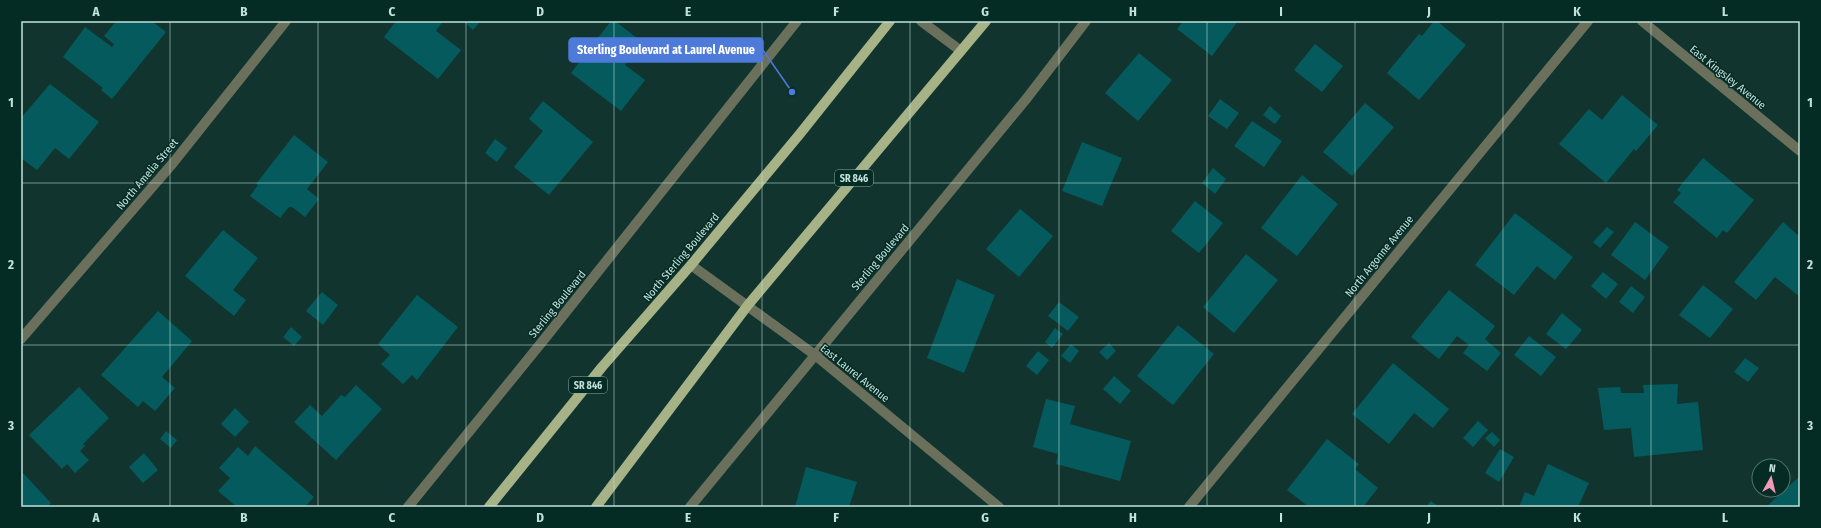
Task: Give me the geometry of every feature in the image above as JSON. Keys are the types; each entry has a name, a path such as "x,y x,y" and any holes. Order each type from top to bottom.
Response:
{"main road":[{"name":"North Sterling Boulevard","path":"489,507 602,367 691,265 799,135 890,21"},
{"name":"SR 846","path":"596,507 748,306 986,21"}],"street":[{"name":"North Amelia Street","path":"21,339 173,163 286,21"},
{"name":"Sterling Boulevard","path":"408,507 546,337 797,21"},
{"path":"922,21 961,51"},
{"name":"Sterling Boulevard","path":"690,507 1027,98 1086,21"},
{"name":"North Argonne Avenue","path":"1189,507 1588,21"},
{"name":"East Kingsley Avenue","path":"1642,21 1800,151"},
{"name":"East Laurel Avenue","path":"691,265 814,355 999,507"}],"building":[{"path":"116,21 152,21 166,32 112,99 101,90 103,88 63,57 85,27 112,47 114,44 104,36"},
{"path":"396,21 443,21 436,31 461,50 438,79 384,37"},
{"path":"481,21 473,30 464,22"},
{"path":"611,21 615,21 642,42 625,65 645,80 621,111 571,73"},
{"path":"1183,21 1238,21 1212,56 1177,29"},
{"path":"1434,21 1437,21 1466,45 1419,100 1387,73 1419,34 1422,36"},
{"path":"1315,44 1343,66 1322,92 1294,70"},
{"path":"1139,53 1172,80 1138,121 1105,93"},
{"path":"50,84 99,122 69,159 55,148 37,170 21,158 21,118"},
{"path":"1622,95 1658,125 1636,151 1634,149 1606,183 1559,144 1589,109 1602,120"},
{"path":"1220,99 1239,113 1227,129 1208,116"},
{"path":"543,101 593,142 549,195 514,167 543,131 529,119"},
{"path":"1365,103 1394,127 1352,176 1323,152"},
{"path":"1270,106 1281,116 1275,124 1263,115"},
{"path":"1252,121 1282,141 1264,167 1234,146"},
{"path":"294,135 328,162 307,189 319,199 305,217 292,207 289,207 280,218 250,196 258,185 256,184"},
{"path":"495,139 507,148 497,162 485,153"},
{"path":"1082,142 1122,158 1102,206 1062,191"},
{"path":"1703,158 1754,200 1727,233 1723,230 1717,238 1673,202 1681,193 1677,190"},
{"path":"1213,168 1226,179 1215,194 1202,183"},
{"path":"1302,175 1338,204 1297,256 1261,228"},
{"path":"1195,201 1223,223 1199,253 1171,231"},
{"path":"1020,209 1053,236 1019,277 986,249"},
{"path":"1515,213 1573,257 1555,280 1537,266 1514,295 1475,265"},
{"path":"1635,222 1669,247 1645,280 1611,255"},
{"path":"1783,222 1800,237 1800,297 1775,277 1756,300 1734,282"},
{"path":"1607,227 1614,232 1600,248 1593,242"},
{"path":"223,230 258,258 233,290 246,300 234,316 185,276"},
{"path":"1246,254 1278,280 1234,333 1203,307"},
{"path":"1603,272 1618,284 1606,299 1591,286"},
{"path":"957,279 995,295 964,373 927,358"},
{"path":"1703,285 1733,309 1710,338 1679,315"},
{"path":"1631,286 1645,297 1633,313 1619,302"},
{"path":"1449,290 1495,326 1485,339 1501,353 1487,371 1463,353 1469,345 1457,336 1439,359 1411,337"},
{"path":"322,292 338,305 323,325 306,311"},
{"path":"417,295 458,327 417,380 412,375 403,384 381,364 390,355 378,344"},
{"path":"1059,302 1079,317 1068,331 1048,316"},
{"path":"158,311 192,341 162,377 175,388 155,411 143,401 138,407 101,375"},
{"path":"1562,313 1582,330 1566,349 1546,334"},
{"path":"1178,325 1214,354 1173,405 1137,376"},
{"path":"291,327 302,337 294,346 283,337"},
{"path":"1055,328 1063,334 1052,348 1045,342"},
{"path":"1529,336 1556,357 1541,376 1514,355"},
{"path":"1109,343 1116,351 1107,360 1099,352"},
{"path":"1071,344 1079,351 1070,363 1061,356"},
{"path":"1038,351 1049,360 1037,375 1026,366"},
{"path":"1745,358 1759,368 1748,382 1734,372"},
{"path":"1393,363 1449,409 1433,428 1414,413 1389,444 1352,414"},
{"path":"1114,376 1131,391 1120,404 1103,389"},
{"path":"1678,384 1677,404 1698,402 1703,450 1634,457 1631,428 1604,430 1598,388 1620,387 1621,393 1644,393 1643,385"},
{"path":"356,385 382,409 336,460 294,422 310,405 322,416 341,395 345,397"},
{"path":"79,387 109,418 83,444 85,446 80,451 89,460 75,473 67,464 62,469 29,435"},
{"path":"1046,399 1075,406 1070,424 1131,441 1120,481 1056,464 1058,454 1033,447"},
{"path":"235,408 249,422 235,437 221,424"},
{"path":"1478,421 1488,430 1473,447 1463,438"},
{"path":"166,431 177,440 171,448 160,439"},
{"path":"1492,432 1500,440 1494,447 1485,438"},
{"path":"1327,439 1359,464 1355,469 1378,488 1363,507 1309,507 1287,490"},
{"path":"255,446 314,497 305,507 237,507 218,491 230,478 219,468 238,447 248,456"},
{"path":"1500,449 1514,457 1499,482 1485,473"},
{"path":"144,453 158,470 143,483 129,467"},
{"path":"1548,464 1589,483 1578,507 1519,507 1525,492 1534,496"},
{"path":"806,467 857,482 849,507 795,507"},
{"path":"21,471 51,503 47,507 21,507"},
{"path":"1800,476 1800,507 1766,507 1776,498 1791,498 1791,484"},
{"path":"1431,501 1439,507 1426,507"}],"place":[{"name":"Sterling Boulevard at Laurel Avenue","path":"792,92"}]}
